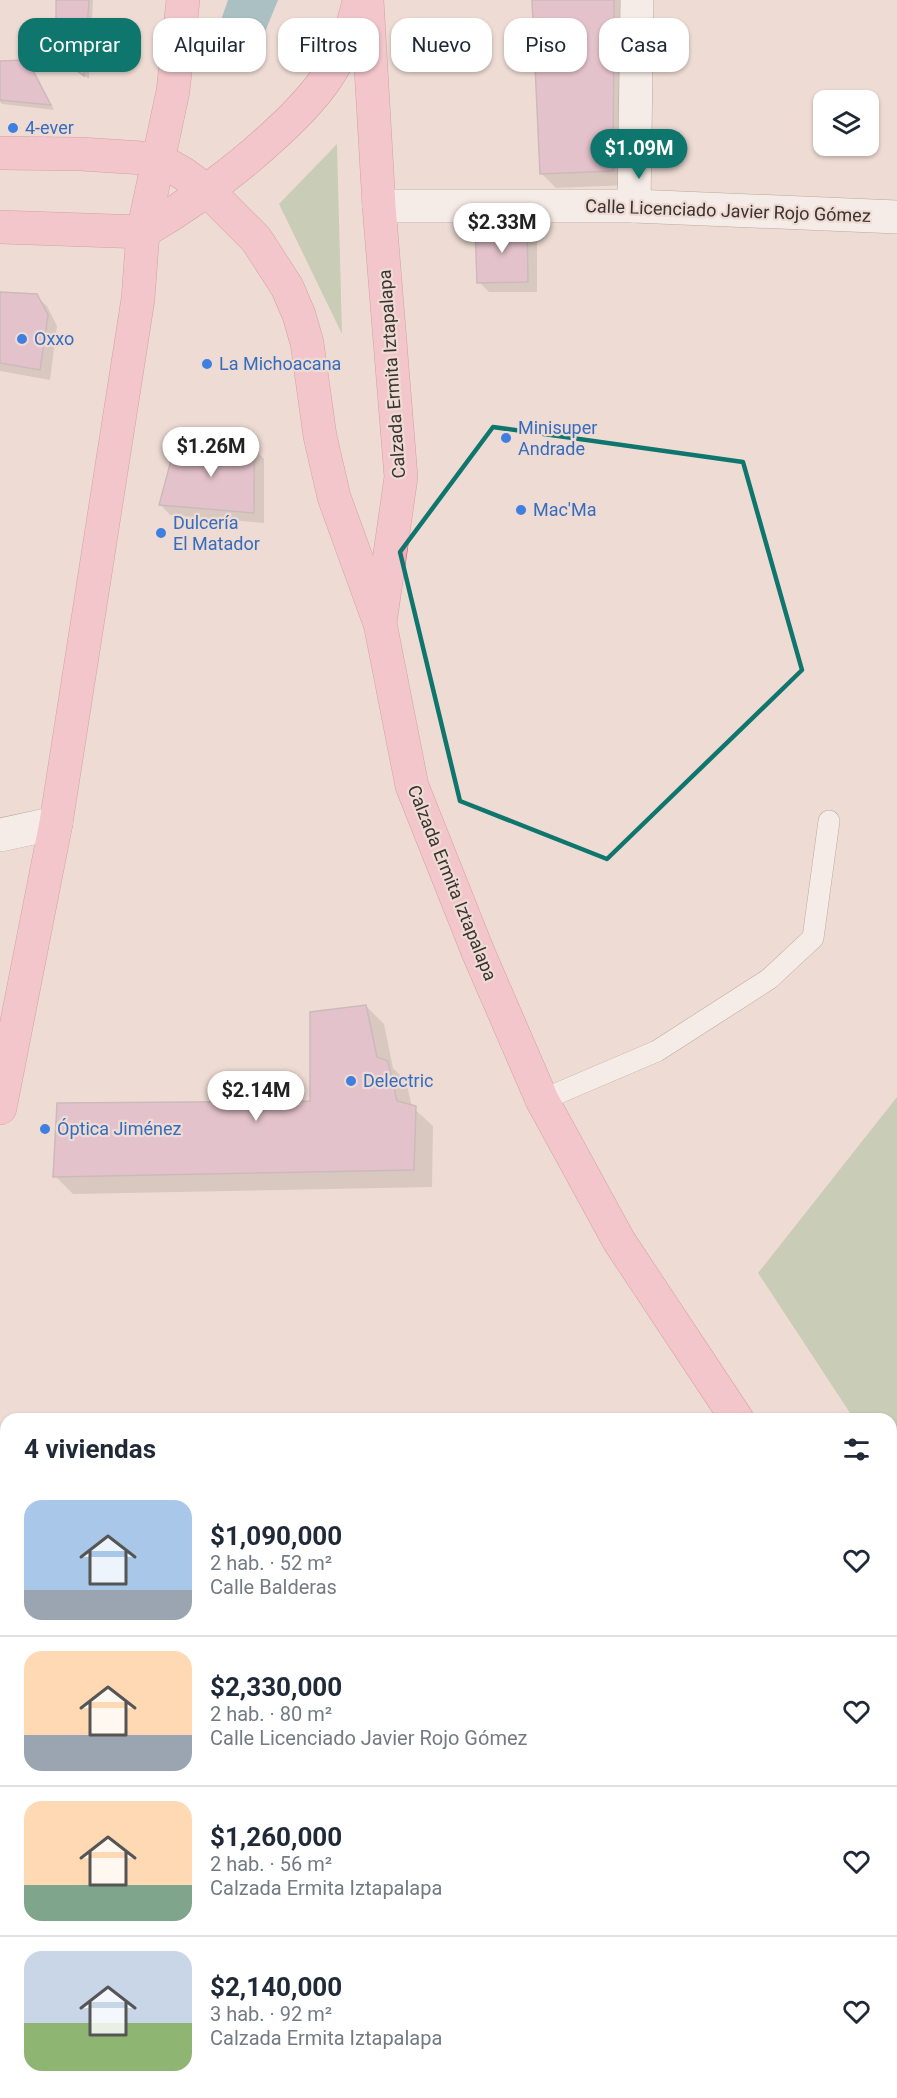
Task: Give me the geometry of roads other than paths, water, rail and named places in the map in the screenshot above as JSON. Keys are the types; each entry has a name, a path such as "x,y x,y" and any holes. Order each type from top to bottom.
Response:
{"main road":[{"path":"0,1107 56,823 138,299 143,232 173,91 183,0"},
{"path":"0,227 143,232 207,191 248,159 304,108 324,83 342,53 355,19 359,0"},
{"name":"Calzada Ermita Iztapalapa","path":"367,0 379,206 401,477 380,623 412,786 478,952 542,1100 619,1241 733,1413"},
{"path":"0,153 81,154 158,159 207,191 256,239 282,279 299,315 307,343 320,436 334,497 380,623"}],"street":[{"path":"634,206 637,0"},
{"name":"Calle Licenciado Javier Rojo Gómez","path":"379,206 634,206 897,218"},
{"path":"0,835 56,823"}],"lane":[{"path":"542,1100 657,1051 769,980 813,938 829,821"}],"water":[{"path":"228,0 278,0 266,29 266,18 222,18"}],"place":[{"name":"4-ever","path":"13,128"},
{"name":"Oxxo","path":"22,339"},
{"name":"La Michoacana","path":"207,364"},
{"name":"Minisuper Andrade","path":"506,438"},
{"name":"Mac'Ma","path":"521,510"},
{"name":"Dulcería El Matador","path":"161,533"},
{"name":"Delectric","path":"351,1081"},
{"name":"Óptica Jiménez","path":"45,1129"}]}
